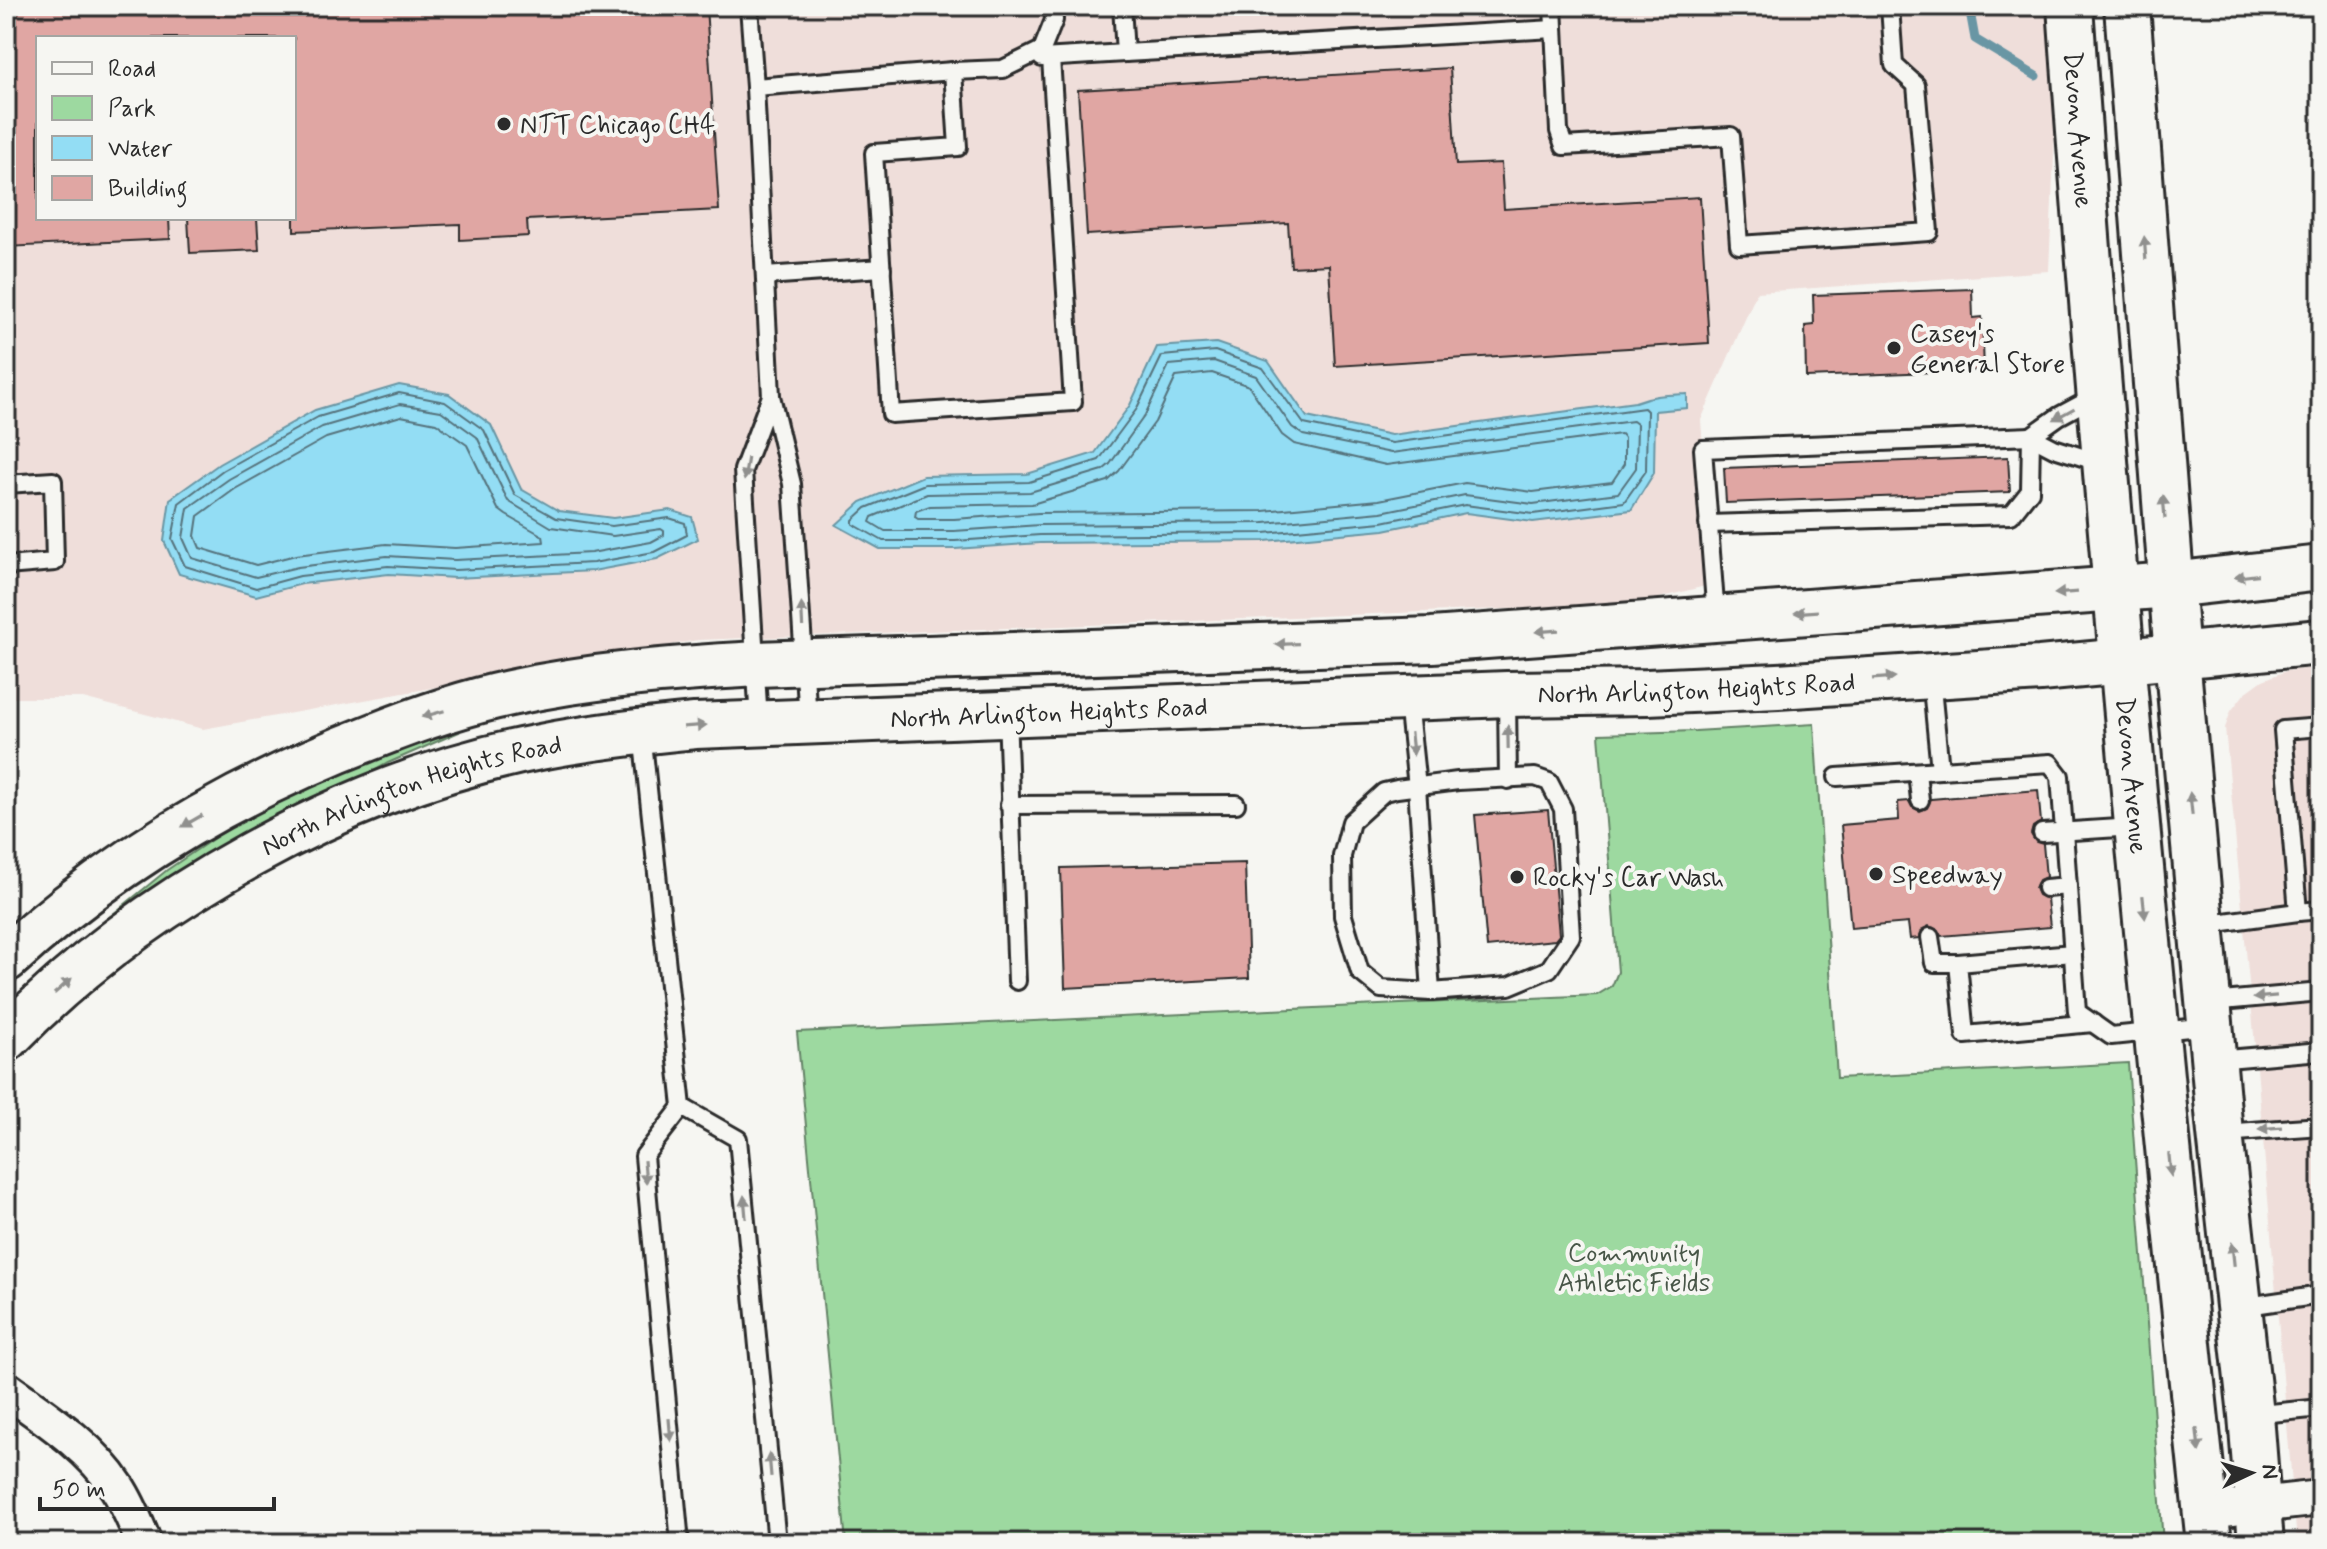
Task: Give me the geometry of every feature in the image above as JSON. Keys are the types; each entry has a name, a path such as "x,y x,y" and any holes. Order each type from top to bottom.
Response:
{"main road":[{"name":"Devon Avenue","path":"2070,6 2136,827 2208,1527"},
{"path":"2127,6 2177,657 2220,1133 2260,1524"},
{"path":"6,959 45,923 103,878 173,832 227,802 290,770 420,718 508,693 627,673 757,664 1432,640 2171,585 2321,568"},
{"name":"North Arlington Heights Road","path":"6,1039 106,949 219,873 283,838 375,797 537,747 642,731 759,723 1778,686 2123,662 2321,642"}],"street":[{"path":"6,1389 64,1431 100,1467 121,1494 144,1543"},
{"path":"2208,1527 2260,1524 2321,1498"}],"lane":[{"path":"749,6 771,396 792,484 808,721"},
{"path":"755,87 1003,69 1042,50 1054,20 1053,6"},
{"path":"1122,6 1125,53"},
{"path":"1553,6 1559,131 1564,146 1731,136 1739,245 1929,232 1916,85 1894,65 1890,6"},
{"path":"1023,60 1554,29"},
{"path":"953,71 958,147 874,153 891,414 1073,402 1051,58"},
{"path":"765,276 882,268"},
{"path":"2031,436 2049,422 2100,394"},
{"path":"759,723 743,470 771,396"},
{"path":"1708,524 2011,515 2030,491 2031,436"},
{"path":"1717,618 1703,449 2031,436 2054,448 2105,464"},
{"path":"6,484 53,481 55,562 6,566"},
{"path":"1931,675 1940,770"},
{"path":"1507,694 1508,780"},
{"path":"1408,700 1431,992"},
{"path":"1007,714 1017,981"},
{"path":"2298,912 2283,730 2321,727"},
{"path":"642,731 682,1107 644,1156 680,1543"},
{"path":"1837,777 2050,763 2060,776 2077,1012 2111,1036 2211,1029 2321,1051"},
{"path":"1917,772 1920,800"},
{"path":"1535,777 1549,782 1559,798 1563,809 1571,936 1549,969 1509,986 1431,992 1381,989 1360,972 1343,916 1342,856 1351,822 1384,792 1458,781 1508,780 1535,777"},
{"path":"1009,805 1236,804"},
{"path":"2042,833 2136,827"},
{"path":"2046,888 2068,886"},
{"path":"2202,925 2321,910"},
{"path":"1930,937 1934,963 2073,953"},
{"path":"1958,963 1965,1035 2093,1023"},
{"path":"2211,1029 2321,992"},
{"path":"682,1107 738,1139 777,1543"},
{"path":"2220,1133 2321,1126"},
{"path":"2238,1307 2321,1295"},
{"path":"2251,1415 2321,1408"}],"shaded area":[{"path":"6,6 2048,6 2056,108 2049,271 1757,292 1701,420 1713,584 1635,604 698,640 203,729 83,698 6,698"},
{"path":"2321,667 2321,1543 2297,1543 2225,728 2231,711 2245,693 2263,680 2286,671"}],"green space":[{"name":"Community Athletic Fields","path":"1814,724 1837,1078 2128,1063 2163,1543 846,1543 797,1032 1597,995 1612,986 1618,972 1599,734"},
{"path":"457,728 459,732 388,763 349,785 72,954 69,950 167,870 260,807 292,790"}],"water":[{"path":"1216,343 1268,361 1307,417 1391,435 1667,395 1687,394 1687,408 1655,411 1654,473 1631,510 1533,522 1466,513 1384,530 1265,541 1040,543 955,549 880,549 836,525 861,502 923,476 1027,474 1095,453 1130,405 1157,347"},
{"path":"399,385 449,394 491,425 521,489 559,511 613,518 670,510 692,517 698,539 657,559 593,571 455,578 389,574 302,584 256,596 179,574 164,541 170,499 219,464 315,410"}],"building":[{"name":"NTT Chicago CH4","path":"706,6 719,210 527,220 528,236 460,240 460,224 294,231 296,36 36,36 36,220 169,220 170,239 6,247 6,8"},
{"path":"1450,68 1456,165 1501,163 1504,209 1700,197 1709,343 1335,366 1329,265 1291,267 1288,223 1087,235 1078,90"},
{"path":"188,220 257,220 259,250 190,253"},
{"name":"Casey's General Store","path":"1972,289 1973,318 1982,317 1984,370 1806,377 1805,326 1814,325 1813,295"},
{"path":"2008,457 2010,492 1726,503 1724,468"},
{"name":"Speedway","path":"2038,790 2041,822 2033,827 2031,834 2036,842 2043,844 2046,877 2039,880 2035,888 2038,895 2047,899 2050,927 1941,936 1938,930 1929,926 1923,929 1919,938 1910,939 1908,923 1851,928 1841,825 1899,820 1898,802 1909,801 1912,807 1920,811 1927,808 1931,799"},
{"name":"Rocky's Car Wash","path":"1548,810 1559,935 1555,940 1487,947 1475,815"},
{"path":"1245,863 1249,978 1065,988 1061,868"}],"waterway":[{"path":"1969,6 1975,39 2036,76"}],"place":[{"name":"NTT Chicago CH4","path":"504,124"},
{"name":"Casey's General Store","path":"1894,348"},
{"name":"Speedway","path":"1876,874"},
{"name":"Rocky's Car Wash","path":"1517,877"}]}
